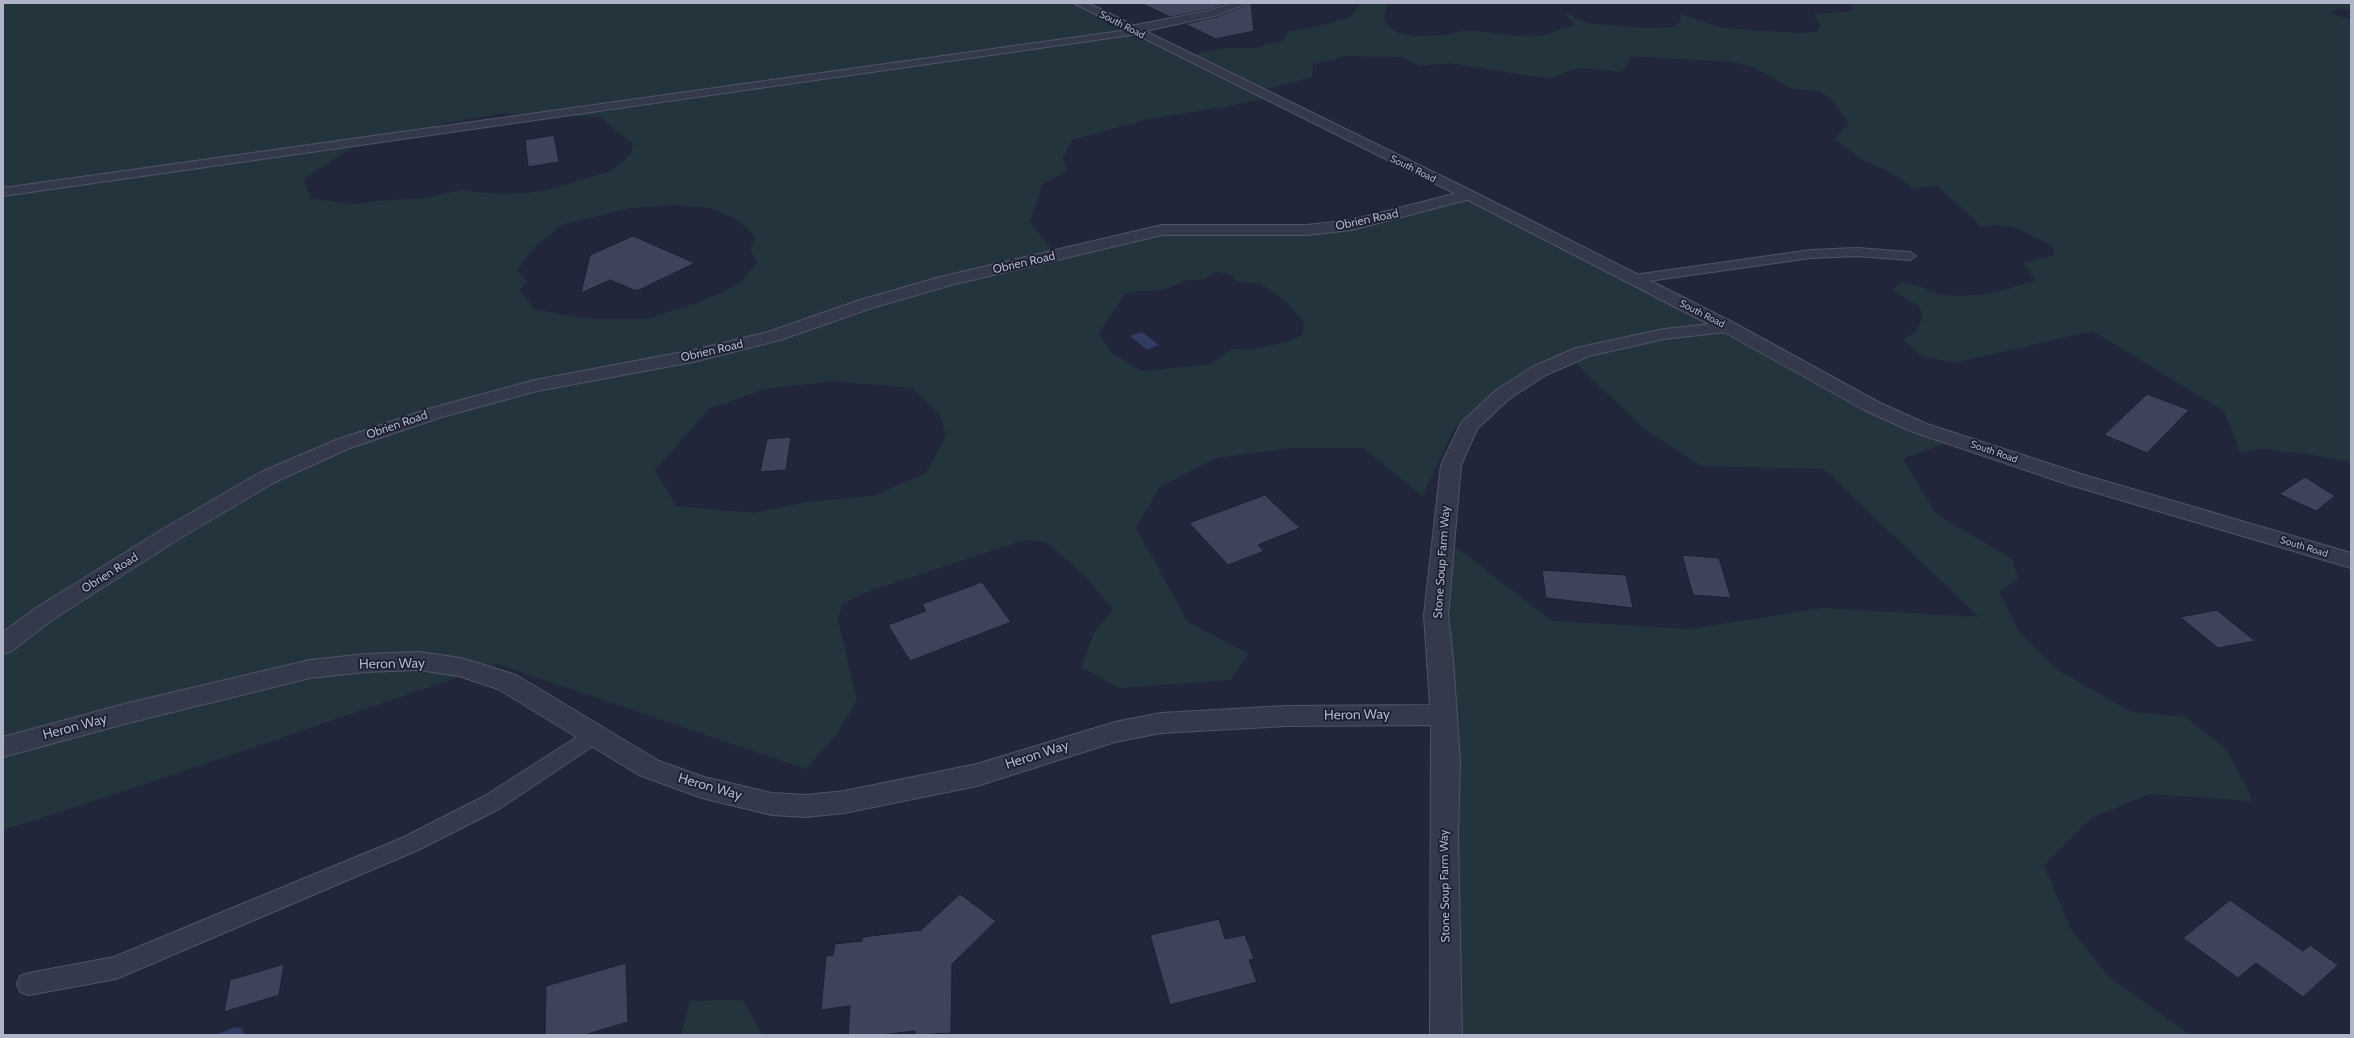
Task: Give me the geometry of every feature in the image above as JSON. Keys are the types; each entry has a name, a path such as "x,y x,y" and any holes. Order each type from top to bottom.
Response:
{"street":[{"name":"South Road","path":"1079,3 1133,31 1469,195 1728,327 1874,407 1920,428 2077,480 2351,561"},
{"path":"1133,31 1193,18 1242,3"},
{"name":"Obrien Road","path":"3,645 44,614 171,534 268,477 343,444 435,413 535,386 693,356 774,336 866,304 946,281 1162,230 1307,230 1352,225 1469,195"},
{"name":"Stone Soup Farm Way","path":"1446,1035 1444,714 1441,659 1436,615 1451,465 1468,427 1502,395 1539,371 1583,352 1664,334 1728,327"},
{"name":"Heron Way","path":"3,747 135,711 310,669 366,663 419,661 461,668 507,682 649,768 702,787 772,804 806,806 844,802 977,775 1064,746 1115,732 1161,723 1286,716 1444,714"}],"lane":[{"path":"3,192 1133,31"},
{"path":"1634,279 1811,254 1857,252 1910,256"},
{"path":"28,984 116,968 410,844 491,803 595,735"}],"shaded area":[{"path":"3,3 1083,3 1189,56 1223,48 1254,48 1282,41 1289,31 1307,29 1350,18 1361,3 1388,3 1384,18 1389,27 1399,33 1417,36 1442,35 1469,30 1527,37 1544,35 1574,25 1564,11 1580,21 1595,24 1648,28 1672,27 1681,22 1680,14 1722,28 1797,33 1817,32 1821,26 1813,14 1846,12 1854,9 1849,3 2351,3 2351,11 2337,9 2330,13 2351,19 2351,462 2307,454 2262,449 2240,452 2224,411 2093,331 1954,363 1920,355 1903,339 1917,332 1923,316 1919,306 1892,290 1901,283 1918,286 1942,295 1961,296 1995,293 2036,280 2023,263 2055,255 2052,246 2017,228 1995,225 1980,227 1976,221 1937,186 1913,188 1891,173 1863,160 1834,139 1849,123 1832,100 1819,91 1792,89 1753,67 1731,62 1629,56 1631,59 1621,72 1582,68 1571,70 1553,78 1544,78 1448,63 1420,66 1402,57 1346,56 1313,64 1312,77 1259,91 1270,98 1148,119 1072,140 1063,157 1067,170 1043,184 1030,222 1056,256 1116,242 1188,231 1309,234 1466,194 1791,362 1957,439 1903,459 1936,514 2014,560 2013,566 2019,578 1999,592 2019,632 2056,669 2132,712 2185,717 2224,747 2246,785 2252,801 2150,794 2091,818 2044,865 2071,929 2108,976 2190,1035 1434,1035 1439,548 1457,548 1552,621 1690,629 1822,608 1979,617 1824,469 1701,466 1643,428 1565,352 1505,383 1454,429 1422,496 1364,448 1291,448 1216,458 1159,488 1136,528 1188,622 1248,653 1231,680 1119,688 1082,668 1093,634 1113,609 1084,575 1046,542 1024,540 864,593 842,604 838,620 857,700 836,735 806,769 497,664 143,785 3,830","holes":["498,114 600,117 633,144 631,154 611,171 547,190 506,194 474,192 465,189 424,198 374,201 349,205 334,201 311,199 304,179 351,148 422,135 441,124","674,205 710,208 739,221 756,237 750,249 758,262 739,284 697,303 647,319 579,318 534,309 520,291 527,282 517,270 535,247 561,225 630,208","1216,272 1232,275 1235,281 1260,284 1285,300 1304,323 1302,335 1290,341 1250,350 1232,349 1211,364 1143,371 1111,353 1099,333 1124,295 1138,291 1164,290 1187,280 1205,279","833,381 912,388 939,413 946,434 926,473 872,496 807,502 754,513 676,506 655,470 709,409 765,389"]},
{"path":"743,1000 762,1035 681,1035 690,1001"}],"water":[{"path":"1142,332 1159,345 1147,350 1130,336"},
{"path":"235,1027 241,1028 245,1035 215,1035"}],"building":[{"path":"1141,3 1227,3 1212,9 1170,17"},
{"path":"1251,3 1254,31 1216,39 1185,24 1216,17"},
{"path":"554,135 559,162 528,167 525,140"},
{"path":"633,236 695,263 639,290 634,290 610,280 581,293 590,255"},
{"path":"2147,394 2189,410 2147,453 2104,435"},
{"path":"791,437 786,470 760,472 767,439"},
{"path":"2305,477 2335,496 2316,511 2279,494"},
{"path":"1265,495 1300,528 1258,545 1264,551 1228,565 1189,523"},
{"path":"1682,555 1719,558 1731,598 1693,595"},
{"path":"1542,570 1626,575 1633,608 1546,598"},
{"path":"982,582 1011,622 910,661 888,625 926,611 922,604"},
{"path":"2217,610 2255,641 2218,648 2180,617"},
{"path":"960,894 996,921 952,964 951,1033 915,1035 915,1031 880,1035 848,1035 850,1006 821,1010 826,956 833,955 835,944 862,941 862,937 921,930"},
{"path":"2230,900 2303,951 2310,945 2338,965 2303,997 2256,963 2238,978 2183,938"},
{"path":"1219,919 1225,939 1245,935 1254,959 1249,960 1257,982 1170,1005 1150,935"},
{"path":"626,963 628,1022 584,1035 545,1035 546,986"},
{"path":"284,964 279,995 224,1012 230,980"}]}
